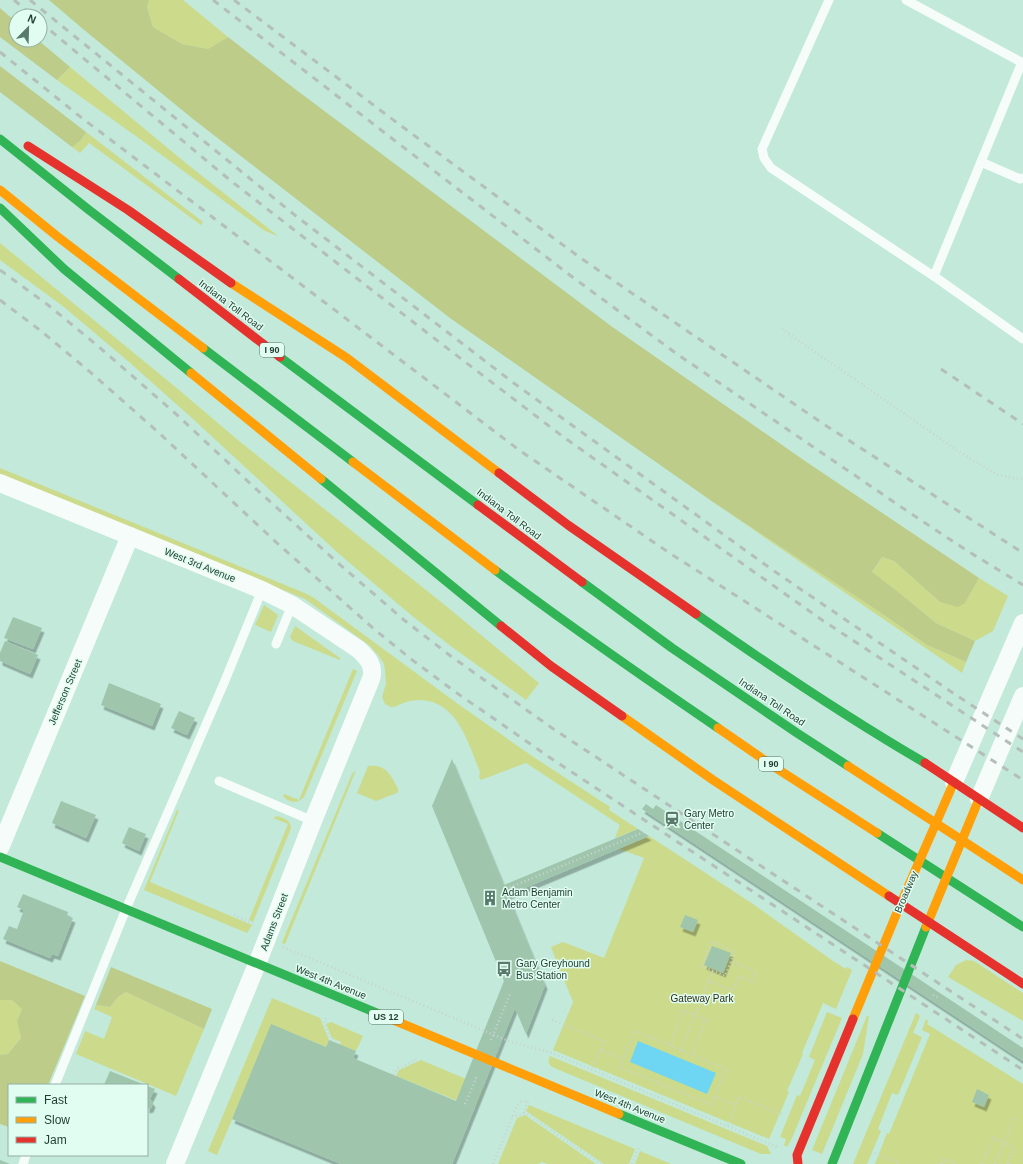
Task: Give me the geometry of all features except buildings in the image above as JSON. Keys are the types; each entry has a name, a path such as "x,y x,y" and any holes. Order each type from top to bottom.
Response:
{"main road":[{"name":"Indiana Toll Road","path":"0,139 95,215 320,387 672,648 798,733 1023,880"},
{"path":"19,141 128,210 245,292 347,358 568,525 746,650 879,736 931,767 1023,828"},
{"name":"I 90","path":"0,190 58,237 524,592 776,768 1023,927"},
{"path":"0,208 64,269 551,666 713,780 1023,984"},
{"name":"Broadway","path":"798,1164 797,1155 901,903 954,782"},
{"path":"832,1164 928,922 979,799"},
{"name":"West 4th Avenue","path":"0,857 741,1164"}],"street":[{"name":"West 3rd Avenue","path":"0,483 262,590 292,605 358,649 366,656 373,669 371,679"},
{"name":"Jefferson Street","path":"0,848 130,536"},
{"name":"Broadway","path":"954,782 1023,623"},
{"name":"Adams Street","path":"175,1164 371,679"},
{"path":"979,799 1023,696"}],"lane":[{"path":"829,0 762,148 764,158 771,168 934,276 1023,339"},
{"path":"906,0 1022,63 934,276"},
{"path":"981,162 1020,179 1023,178"},
{"path":"55,1084 126,910 224,683 262,590"},
{"path":"276,644 292,605"},
{"path":"219,781 313,821"}],"path":[{"path":"782,329 958,451 998,475 1023,480"},
{"path":"506,889 644,832"},
{"path":"712,942 735,952 731,961 725,976 702,966 712,942"},
{"path":"282,947 511,1042 552,1053 777,1147"},
{"path":"709,980 733,991 740,976 752,982 756,972 731,961"},
{"path":"681,1050 713,971"},
{"path":"934,995 938,998"},
{"path":"670,1045 684,1011 695,1015 706,1020 692,1054"},
{"path":"326,1018 324,1023 331,1039 339,1044"},
{"path":"552,1020 604,1041 592,1070"},
{"path":"635,1031 681,1050 726,1068 711,1105 620,1067 635,1031"},
{"path":"601,1050 623,1059"},
{"path":"394,1075 397,1068 415,1061 417,1056"},
{"path":"715,1096 736,1105"},
{"path":"728,1126 739,1097 783,1115"},
{"path":"493,1164 512,1117 518,1104 528,1101 523,1114 512,1117"},
{"path":"524,1112 601,1164"},
{"path":"995,1164 1015,1116"},
{"path":"982,1164 993,1138 1014,1147 1008,1164"},
{"path":"632,1164 639,1146"},
{"path":"875,1153 901,1164"},
{"path":"941,1164 943,1159 956,1164"}],"green space":[{"path":"49,0 149,0 147,7 153,27 182,44 208,49 228,37 611,326 805,461 979,578 965,603 958,607 940,602 894,561 882,557 872,572 936,623 975,641 966,662 927,645 713,502 450,318 193,119"},
{"path":"149,0 183,0 228,37 208,49 182,44 153,27 147,7"},
{"path":"0,8 8,15 8,43 0,37"},
{"path":"15,48 47,48 70,67 57,80"},
{"path":"0,66 86,132 81,140 72,147 0,92"},
{"path":"70,67 187,164 278,236 265,231 57,80"},
{"path":"86,132 203,222 201,225 89,143 80,153 72,147 81,140"},
{"path":"0,243 239,441 446,606 539,683 526,700 452,647 411,615 338,553 129,362 64,307 0,260"},
{"path":"0,468 307,594 458,704 532,756 610,807 609,810 638,829 615,838 620,825 526,763 481,780 479,777 480,772 466,737 453,716 434,702 414,700 393,707 385,704 382,697 386,684 384,664 378,655 369,645 305,599 0,474"},
{"path":"713,502 927,645 966,662 962,673"},
{"path":"882,557 894,561 940,602 965,603 979,578 1008,596 993,631 975,641 936,623 897,591 872,573"},
{"path":"264,605 278,615 271,632 255,625"},
{"path":"295,626 340,658 340,660 293,641 290,637"},
{"path":"353,669 357,671 304,797 296,802 288,800 283,796 284,794 299,800"},
{"path":"368,766 384,769 390,775 398,789 398,792 376,801 357,793"},
{"path":"356,770 285,944 282,943 352,774"},
{"path":"177,810 179,810 150,882 252,925 247,933 144,890"},
{"path":"277,816 288,821 291,828 253,922 249,920 288,824 273,818"},
{"name":"Gateway Park","path":"649,836 753,904 833,961 846,969 847,967 852,970 836,1009 823,1003 787,1091 789,1092 769,1139 553,1050 573,1002 551,947 563,942 604,958 644,858 619,849"},
{"path":"966,960 974,961 1023,993 1023,1021 948,977 956,965"},
{"path":"0,961 85,996 48,1084 8,1084 8,1127 0,1124 0,1055 8,1054 21,1038 17,1021 22,1009 12,1000 0,1000"},
{"path":"111,967 212,1009 204,1029 126,992 118,997 110,1007 96,1005"},
{"path":"126,992 204,1029 176,1096 76,1054 85,1031 104,1039 112,1017 94,1009 96,1005 110,1007 118,997"},
{"path":"272,998 320,1018 329,1040 326,1047 272,1025 217,1155 208,1151"},
{"path":"0,1000 12,1000 22,1009 17,1021 21,1038 8,1054 0,1055"},
{"path":"827,1012 842,1018 787,1147 784,1145 786,1139 780,1137 797,1095 800,1096 815,1060 809,1057"},
{"path":"916,1013 920,1016 913,1033 922,1037 898,1095 892,1093 878,1129 881,1131 867,1164 853,1164"},
{"path":"867,1016 869,1016 863,1054 822,1154 812,1150"},
{"path":"926,1019 928,1021 927,1024 1023,1084 1023,1164 875,1164 887,1133 889,1134 930,1034 922,1030"},
{"path":"331,1022 363,1036 356,1051 340,1045 341,1042 332,1038 326,1024"},
{"path":"550,1056 767,1146 771,1154 761,1154 552,1067 549,1062"},
{"path":"421,1060 466,1079 469,1083 483,1089 475,1108 396,1076 399,1070"},
{"path":"529,1105 635,1149 629,1164 604,1164 526,1111"},
{"path":"525,1115 596,1164 547,1164 542,1162 538,1164 498,1164 517,1118"},
{"path":"640,1151 671,1164 635,1164"}],"water":[{"path":"638,1041 716,1073 707,1094 630,1062"}],"railway":[{"path":"14,0 24,8"},
{"path":"30,0 296,216 515,384 774,571 1023,739"},
{"path":"213,0 571,276 677,354 910,513 1023,585"},
{"path":"234,0 582,259 822,423 1023,553"},
{"path":"48,29 231,181 562,436 822,620 1023,752"},
{"path":"0,52 78,115 519,450 668,552 1023,780"},
{"path":"0,270 48,305 98,346 176,414 338,563 404,620 452,657 552,728 1023,1039"},
{"path":"0,300 41,331 89,371 158,432 277,543 374,629 411,659 549,757 1023,1070"},
{"path":"941,369 1023,424"}],"traffic: fast":[{"path":"0,139 179,279"},
{"path":"0,208 64,269 191,373"},
{"path":"203,348 353,462"},
{"path":"280,357 478,505"},
{"path":"321,479 501,626"},
{"path":"495,570 550,611 718,728"},
{"path":"582,582 672,648 848,766"},
{"path":"696,614 809,691 866,728 925,763"},
{"path":"877,833 1023,927"},
{"path":"0,857 379,1014"},
{"path":"832,1164 926,927"},
{"path":"619,1114 741,1164"}],"traffic: slow":[{"path":"0,190 58,237 203,348"},
{"path":"231,283 347,358 499,473"},
{"path":"191,373 321,479"},
{"path":"353,462 495,570"},
{"path":"622,716 713,780 889,896"},
{"path":"718,728 776,768 877,833"},
{"path":"848,766 1023,880"},
{"path":"853,1019 901,903 954,782"},
{"path":"926,927 979,799"},
{"path":"379,1014 619,1114"}],"traffic: jam":[{"path":"28,146 128,210 231,283"},
{"path":"179,279 280,357"},
{"path":"499,473 568,525 696,614"},
{"path":"478,505 582,582"},
{"path":"501,626 551,666 622,716"},
{"path":"925,763 1023,828"},
{"path":"889,896 1023,984"},
{"path":"798,1164 797,1155 853,1019"}],"place":[{"name":"Gary Metro Center","path":"672,819"},
{"name":"Adam Benjamin Metro Center","path":"490,898"},
{"name":"Gary Greyhound Bus Station","path":"504,969"}]}
